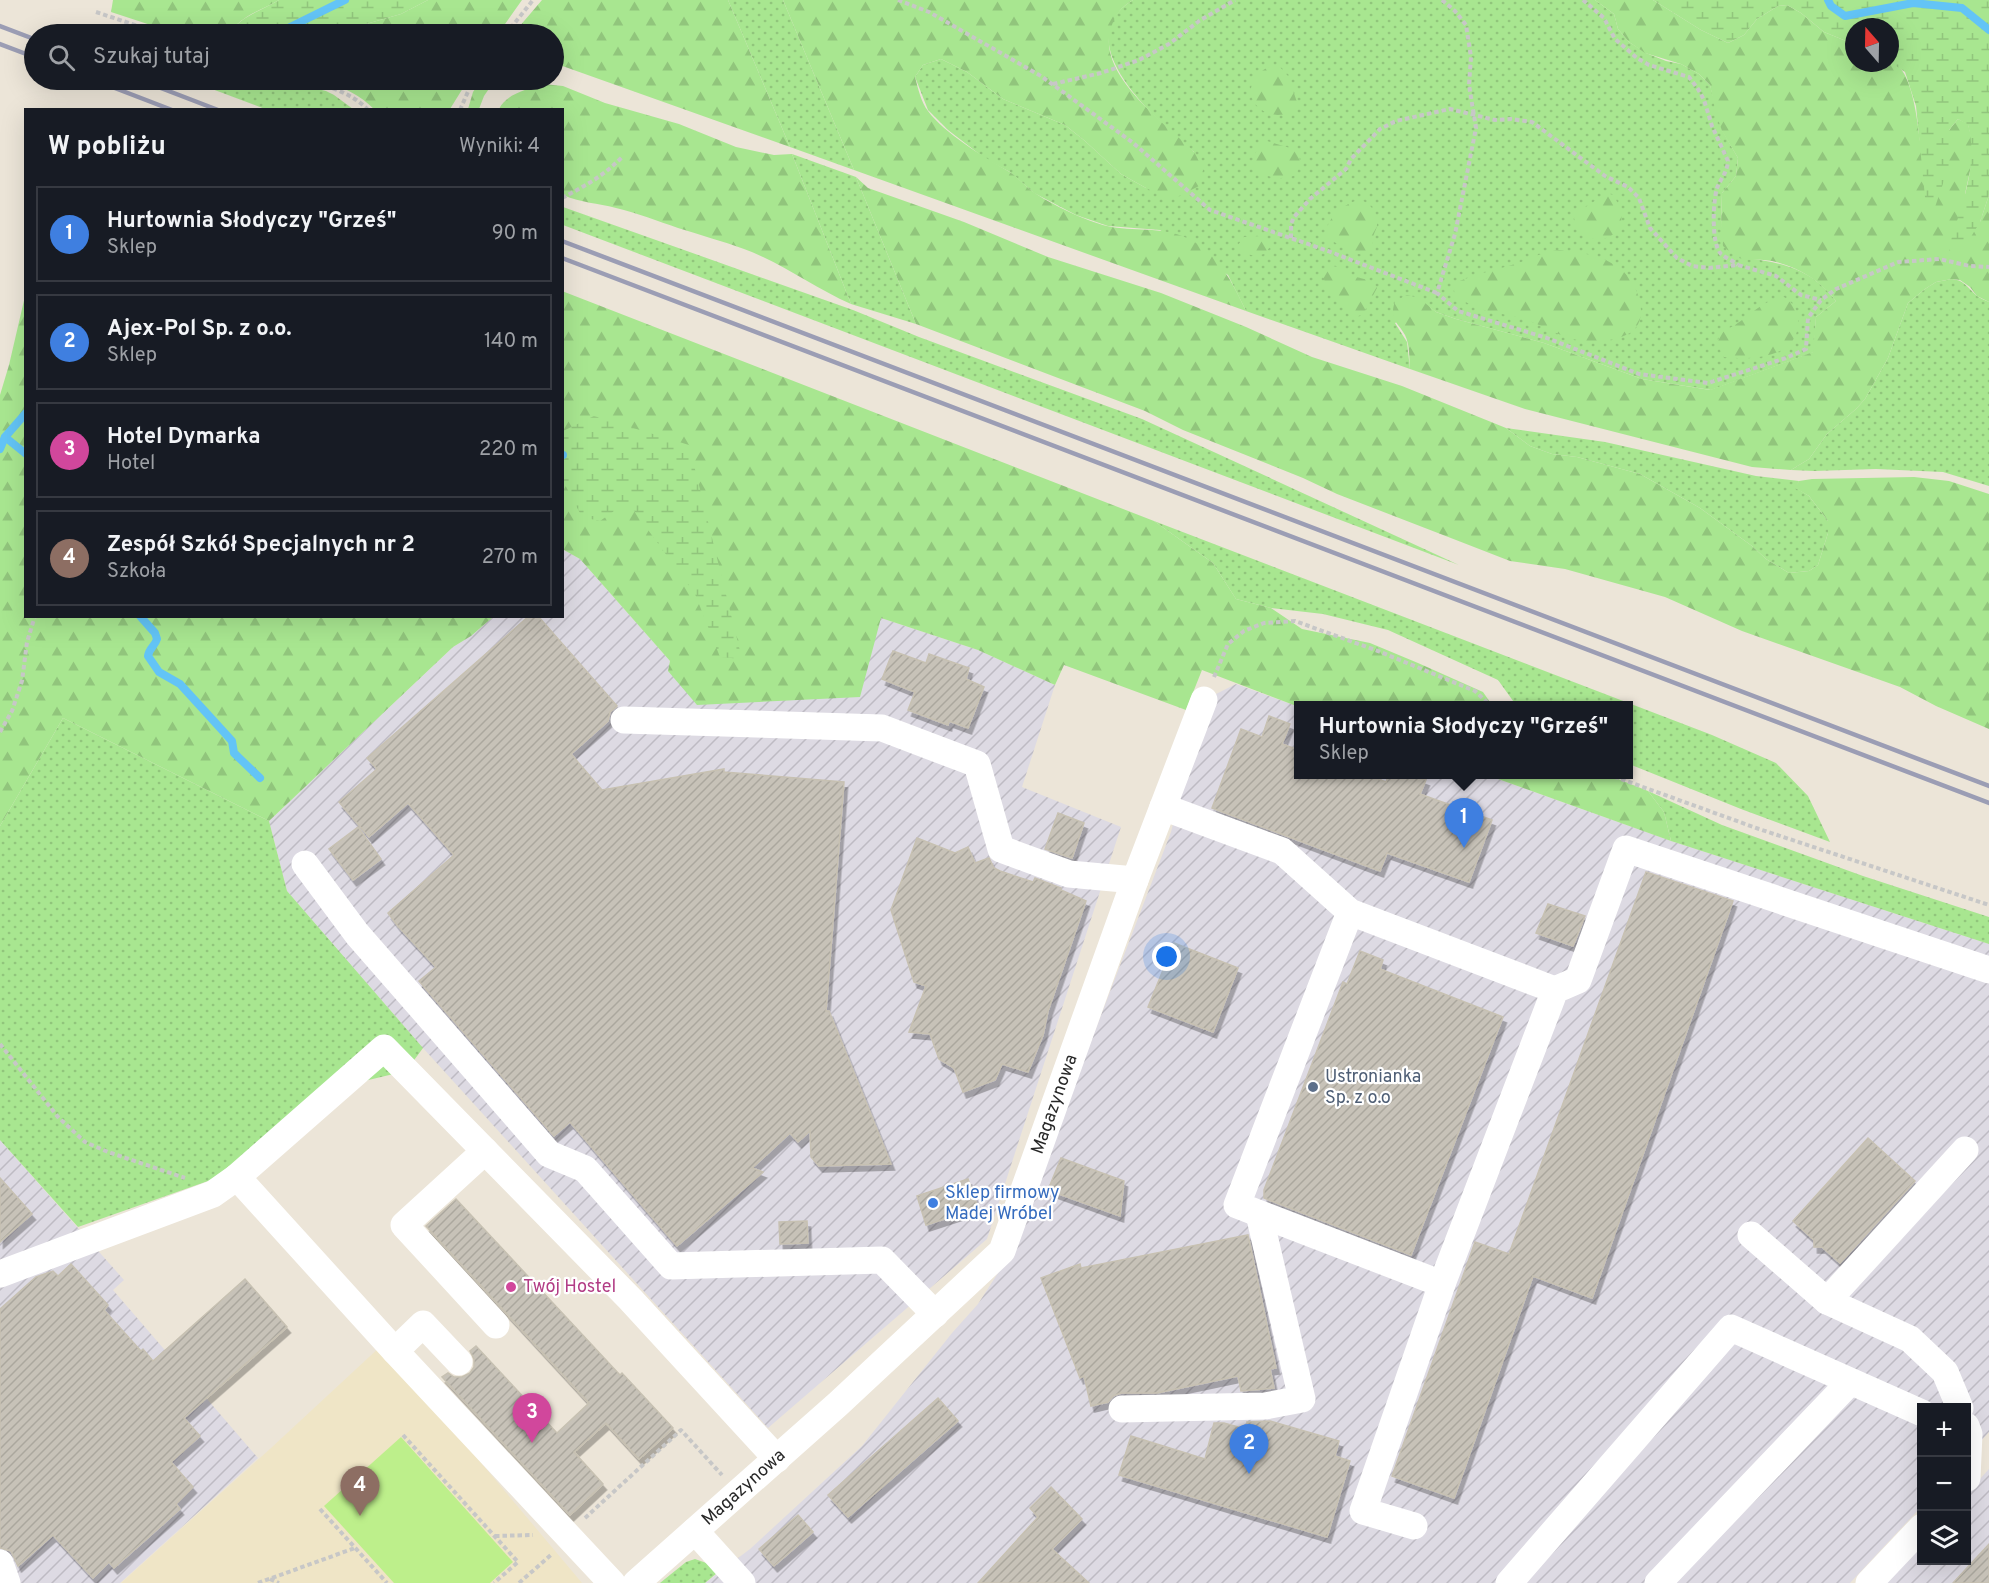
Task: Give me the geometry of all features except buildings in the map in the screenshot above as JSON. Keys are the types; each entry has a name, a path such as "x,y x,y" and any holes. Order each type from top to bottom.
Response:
{"lane":[{"name":"Magazynowa","path":"636,1583 777,1459 1002,1251 1135,880 1204,700"},
{"path":"624,720 882,728 977,764 1001,849 1069,874 1135,880"},
{"path":"1163,807 1282,851 1350,912 1555,990 1578,980 1626,849 1989,970"},
{"path":"305,864 357,934 549,1154 585,1169 671,1266 882,1260 935,1314"},
{"path":"1350,912 1237,1205 1442,1284"},
{"path":"1414,1526 1363,1510 1442,1284 1555,990"},
{"path":"0,1274 213,1194 229,1183 384,1048 630,1299 777,1459"},
{"path":"1827,1301 1965,1150"},
{"path":"485,1151 404,1225 496,1325"},
{"path":"229,1183 394,1351 612,1583"},
{"path":"1122,1409 1265,1406 1302,1399 1258,1214"},
{"path":"1751,1235 1827,1301 1910,1339 1945,1372 1957,1403"},
{"path":"394,1351 423,1324 459,1362"},
{"path":"1509,1583 1731,1328 1917,1411"},
{"path":"1658,1583 1850,1382"},
{"path":"1971,1475 1989,1455"},
{"path":"695,1531 742,1583"},
{"path":"1869,1583 1917,1532"},
{"path":"0,1563 7,1583"}],"path":[{"path":"514,24 533,0"},
{"path":"898,0 929,12 1052,84 1132,142 1210,210 1437,293 1458,311 1547,338 1639,374 1708,384 1786,358 1806,349 1808,318 1821,300 1836,289 1898,262 1939,259 1970,266 1989,267"},
{"path":"1052,84 1101,73 1140,60 1170,44 1199,21 1235,0"},
{"path":"1437,293 1455,234 1476,128 1469,85 1471,57 1466,25 1442,0"},
{"path":"1583,0 1604,18 1615,39 1637,58 1649,65 1689,77 1698,89 1728,161 1727,171 1716,194 1713,220 1720,254 1738,265 1776,276 1801,295 1821,300"},
{"path":"96,12 132,24"},
{"path":"337,90 359,101 366,108"},
{"path":"461,108 469,90"},
{"path":"1291,238 1291,224 1294,217 1310,199 1346,169 1351,159 1380,129 1396,121 1450,109 1495,120 1512,119 1532,122 1605,176 1628,187 1639,198 1650,228 1677,258 1692,266 1709,268 1738,265"},
{"path":"564,197 594,182 623,156"},
{"path":"0,732 12,711 22,681 27,642 34,618"},
{"path":"1204,700 1228,644 1244,631 1264,622 1295,621 1378,651 1475,691 1486,701"},
{"path":"1621,779 1760,829 1989,904"},
{"path":"0,1044 58,1117 85,1142 108,1152 229,1183"},
{"path":"519,1583 560,1547 567,1534 681,1430 726,1479"},
{"path":"403,1435 518,1562 494,1583"},
{"path":"320,1509 387,1583"},
{"path":"495,1536 567,1534"},
{"path":"258,1583 355,1548"},
{"path":"270,1579 279,1583"}],"shaded area":[{"path":"564,550 580,559 670,661 668,671 881,618 978,650 1055,685 1022,787 1121,827 987,1239 768,1428 423,1048 287,891 269,821 453,647 471,636 492,618 564,618"},
{"path":"1236,684 1294,705 1294,779 1498,779 1671,841 1989,944 1989,1432 1981,1441 1971,1419 1971,1403 1917,1403 1917,1511 1850,1583 705,1583 750,1549 862,1446 978,1304 1009,1256 1171,832 1204,700"},
{"path":"0,1140 124,1280 113,1290 258,1458 120,1583 0,1583"},
{"path":"382,1345 582,1583 121,1583 271,1448"},
{"path":"1989,1469 1989,1583 1882,1583 1917,1545 1917,1565 1971,1565 1971,1489"}],"green space":[{"path":"113,0 279,0 237,24 148,24 111,12"},
{"path":"279,0 428,0 401,14 366,24 238,24"},
{"path":"428,0 522,0 505,24 366,24 401,14"},
{"path":"542,0 728,0 790,147 564,67 564,24 522,24"},
{"path":"728,0 783,0 854,170 790,147"},
{"path":"783,0 1133,0 1119,12 1111,28 1109,45 1113,63 1135,96 1197,157 1203,170 1199,186 1177,197 1164,197 1121,174 1065,125 1003,99 967,72 941,59 923,65 915,77 922,99 935,119 954,136 1011,173 1032,191 1058,206 1107,226 1167,232 1198,244 1223,269 1246,311 854,170"},
{"path":"1133,0 1595,0 1614,14 1618,29 1629,42 1646,53 1681,64 1699,74 1710,85 1722,130 1738,158 1736,176 1722,193 1721,225 1738,257 1793,268 1815,280 1836,301 1816,317 1814,352 1711,390 1642,379 1544,343 1456,319 1436,312 1428,306 1395,323 1407,342 1410,369 1246,311 1228,275 1160,230 1108,226 1076,215 1034,193 1010,172 987,160 948,130 928,110 915,77 923,65 941,59 967,72 1003,99 1065,125 1121,174 1146,188 1194,152 1141,102 1124,80 1113,59 1108,37 1114,17"},
{"path":"1595,0 1653,0 1701,30 1728,43 1744,35 1757,19 1778,6 1787,5 1824,32 1845,41 1845,72 1899,72 1899,66 1909,84 1920,141 1949,166 1949,130 1958,119 1968,124 1972,140 1972,162 1965,194 1980,222 1989,195 1989,302 1977,296 1960,280 1952,279 1936,282 1908,303 1888,358 1865,399 1827,434 1809,459 1791,470 1752,467 1525,409 1410,369 1407,339 1393,316 1395,301 1407,295 1419,298 1436,312 1544,343 1642,379 1710,390 1813,352 1816,317 1836,301 1830,293 1808,275 1791,267 1772,261 1739,258 1723,246 1722,193 1736,176 1738,158 1722,131 1710,85 1699,74 1681,64 1645,53 1629,42 1618,29 1614,14"},
{"path":"1653,0 1989,0 1989,195 1980,222 1963,250 1951,254 1949,246 1970,171 1971,140 1968,125 1958,119 1949,130 1949,166 1934,210 1929,210 1925,197 1916,106 1905,72 1899,68 1899,18 1845,18 1845,41 1824,32 1787,5 1778,6 1757,19 1744,35 1728,43 1701,30"},
{"path":"1278,65 1288,76 1298,105 1280,115 1261,110 1251,95 1252,85 1257,76 1266,68"},
{"path":"564,86 605,103 679,124 736,147 774,155 792,154 851,304 772,261 744,249 632,212 564,195 564,108 500,108 512,96 524,90 564,90"},
{"path":"215,90 322,90 334,95 352,108 262,108"},
{"path":"346,90 462,90 451,108 373,108"},
{"path":"474,90 488,90 479,108 468,108"},
{"path":"1267,141 1299,153 1300,163 1296,175 1275,178 1259,171 1254,158"},
{"path":"792,154 856,177 916,324 851,304"},
{"path":"856,177 868,188 964,222 1048,257 1161,293 1246,327 1312,357 1402,386 1506,428 1530,446 1552,454 1577,457 1640,474 1700,508 1766,559 1789,573 1809,571 1818,565 1828,533 1828,521 1809,496 1795,488 1799,481 1914,477 1949,481 1989,494 1989,729 1936,706 1900,687 1742,631 1665,597 1565,569 1510,561 1337,494 1183,430 1145,411 916,324"},
{"path":"1607,193 1613,195 1620,210 1621,223 1616,232 1607,238 1587,237 1579,230 1574,218 1581,210"},
{"path":"1358,200 1372,208 1377,220 1373,249 1364,255 1354,253 1325,237 1328,224 1336,214"},
{"path":"564,207 853,310 919,337 1142,419 1459,565 564,225"},
{"path":"1262,236 1268,241 1270,247 1264,254 1255,256 1243,253 1238,245 1244,237"},
{"path":"1559,250 1602,259 1624,272 1638,294 1641,311 1640,320 1630,333 1605,341 1581,341 1525,319 1481,309 1455,297 1454,290 1457,282"},
{"path":"1333,266 1345,269 1352,276 1372,281 1377,288 1363,314 1354,318 1344,310 1328,289 1324,280 1324,272"},
{"path":"1952,279 1962,282 1977,296 1989,302 1989,486 1943,472 1876,469 1791,470 1809,459 1827,434 1865,399 1888,358 1908,303 1936,282"},
{"path":"564,292 1154,521 1213,563 1236,599 1271,608 1302,629 1370,643 1483,692 1489,701 1294,701 1294,705 1202,670 1186,710 1064,665 1055,685 978,650 881,618 860,697 697,705 668,671 670,661 580,559 564,550"},
{"path":"1784,297 1790,301 1797,312 1797,333 1791,343 1783,350 1760,357 1724,357 1718,342 1723,332 1764,304"},
{"path":"24,300 24,618 492,618 471,636 453,647 269,821 63,718 0,826 0,395"},
{"path":"594,416 689,445 742,659 720,657 695,594 632,508 617,509 600,521 582,517 564,483 564,431"},
{"path":"1506,428 1605,442 1756,476 1799,481 1796,488 1809,496 1828,521 1828,533 1818,565 1809,571 1789,573 1766,559 1700,508 1640,474 1577,457 1552,454 1530,446"},
{"path":"1154,521 1623,701 1513,701 1498,680 1388,630 1323,614 1271,608 1236,599 1213,563"},
{"path":"1633,705 1776,763 1808,796 1830,842 1633,766"},
{"path":"63,718 269,821 287,891 423,1048 406,1071 331,1089 225,1175 78,1227 0,1140 0,826"},
{"path":"1498,779 1618,779 1648,791 1664,812 1671,841"},
{"path":"1648,791 1722,825 1863,876 1989,917 1989,944 1671,841 1664,812"},
{"path":"401,1437 513,1562 490,1583 394,1583 324,1506"},
{"path":"695,1559 712,1565 717,1573 705,1583 660,1583 686,1562"}],"waterway":[{"path":"296,24 345,0"},
{"path":"1828,0 1831,6 1845,16 1913,3 1962,8 1989,30"},
{"path":"0,449 5,437 24,415"},
{"path":"5,437 24,452"},
{"path":"142,618 155,633 157,639 148,656 159,672 180,684 232,741 234,753 260,778"}],"railway":[{"path":"0,26 24,35"},
{"path":"0,44 24,53"},
{"path":"120,90 167,108"},
{"path":"166,90 213,108"},
{"path":"564,242 1989,786"},
{"path":"564,259 1989,803"}],"place":[{"name":"Hurtownia Słodyczy \"Grześ\"","path":"1464,848"},
{"name":"Ustronianka Sp. z o.o","path":"1313,1087"},
{"name":"Sklep firmowy Madej Wróbel","path":"933,1203"},
{"name":"Twój Hostel","path":"511,1287"},
{"name":"Hotel Dymarka","path":"532,1443"},
{"name":"Ajex-Pol Sp. z o.o.","path":"1249,1474"},
{"name":"Zespół Szkół Specjalnych nr 2","path":"360,1516"}]}
